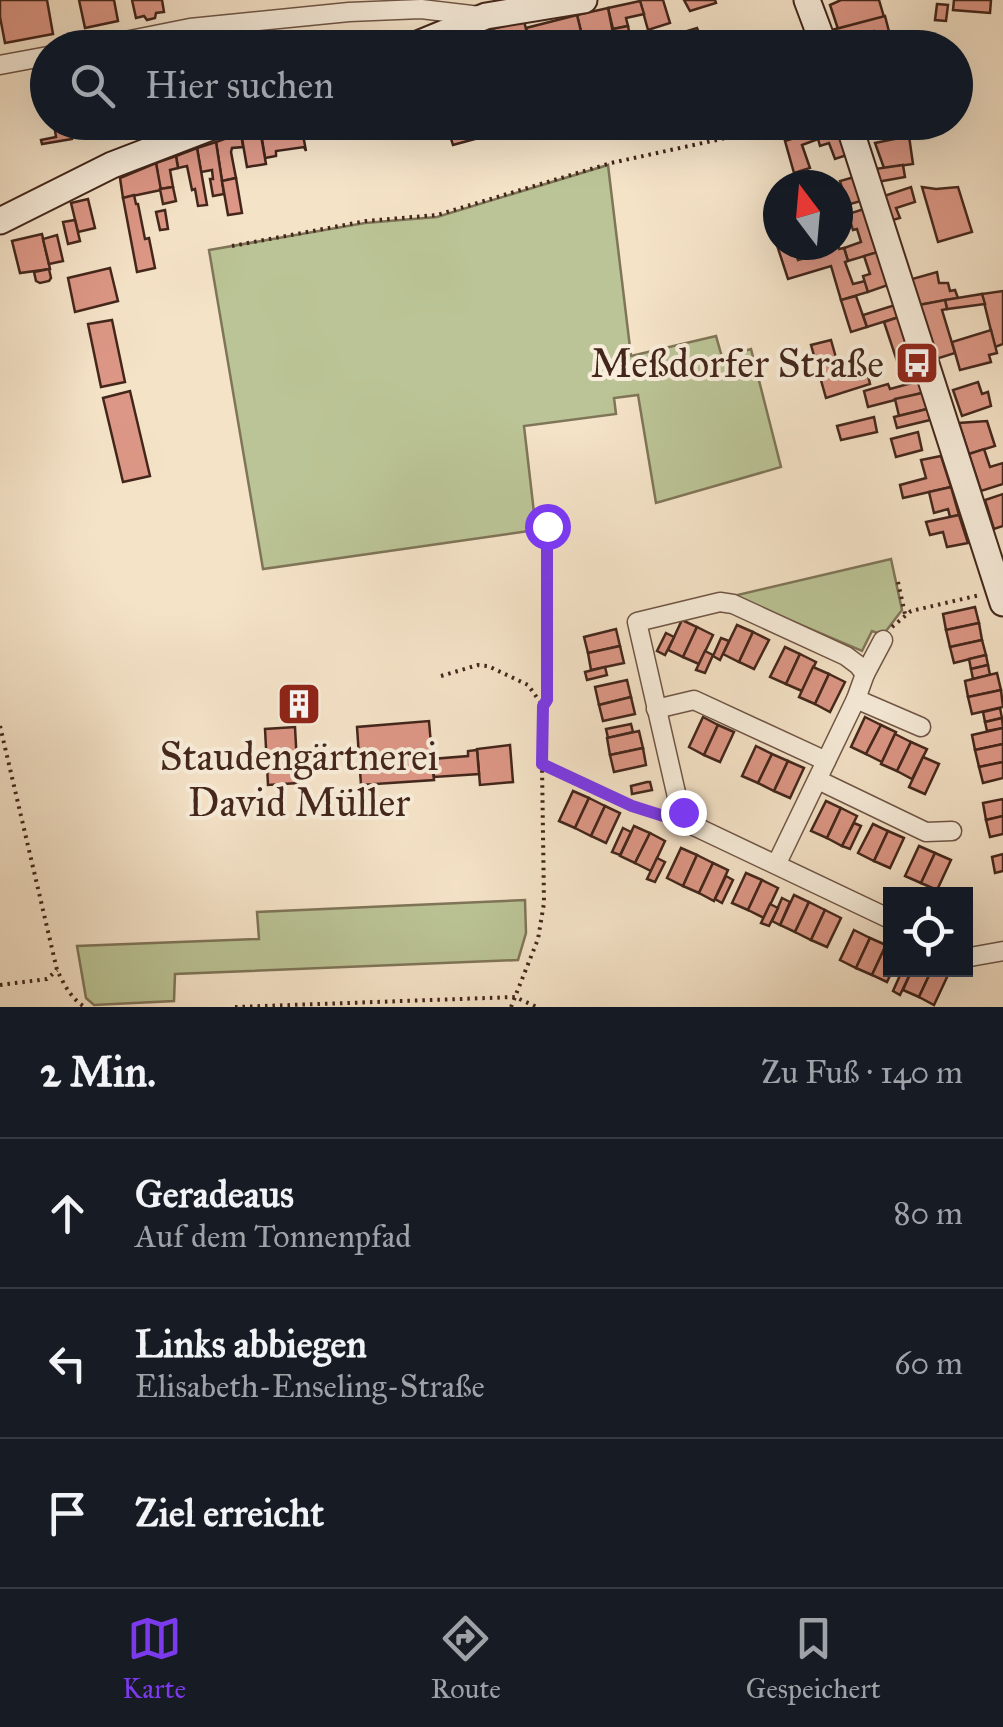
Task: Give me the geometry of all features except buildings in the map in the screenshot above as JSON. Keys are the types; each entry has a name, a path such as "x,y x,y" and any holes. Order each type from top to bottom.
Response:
{"street":[{"path":"452,30 486,16 584,0"},
{"path":"807,0 818,30"},
{"path":"180,30 349,12 421,9 486,16"},
{"path":"0,64 30,59"},
{"path":"0,221 112,165 177,140"},
{"path":"854,140 1001,597"},
{"path":"864,674 846,656 733,604 720,602 637,622 677,797 692,825 883,916"},
{"path":"776,864 883,640"},
{"path":"856,699 921,728"},
{"path":"656,708 694,700 826,761"},
{"path":"818,780 926,832 952,831"},
{"path":"973,957 1003,951"}],"path":[{"path":"232,246 366,221 437,215 611,163 716,140"},
{"path":"511,1007 538,939 544,903 542,764 543,706 547,700 547,526"},
{"path":"898,582 905,614"},
{"path":"883,640 905,614 1001,597"},
{"path":"440,676 478,665 488,666 528,685 543,706"},
{"path":"0,726 57,970 68,992 85,1007"},
{"path":"542,764 632,806 692,825"},
{"path":"0,984 47,980 57,970"},
{"path":"235,1007 516,997 537,1007"}],"green space":[{"path":"608,165 631,356 716,336 722,357 751,349 781,467 656,503 638,395 614,398 616,414 524,426 536,530 263,569 209,250 365,223 437,217"},
{"path":"891,559 902,610 883,635 872,631 862,651 733,596"},
{"path":"525,900 526,933 518,960 175,974 174,1001 94,1005 86,998 77,946 259,939 257,912"}],"place":[{"name":"Meßdorfer Straße","path":"917,363"},
{"name":"Staudengärtnerei David Müller","path":"299,704"}],"route":[{"path":"547,526 547,700 543,706 542,764 632,806 692,825 683,812"}]}
